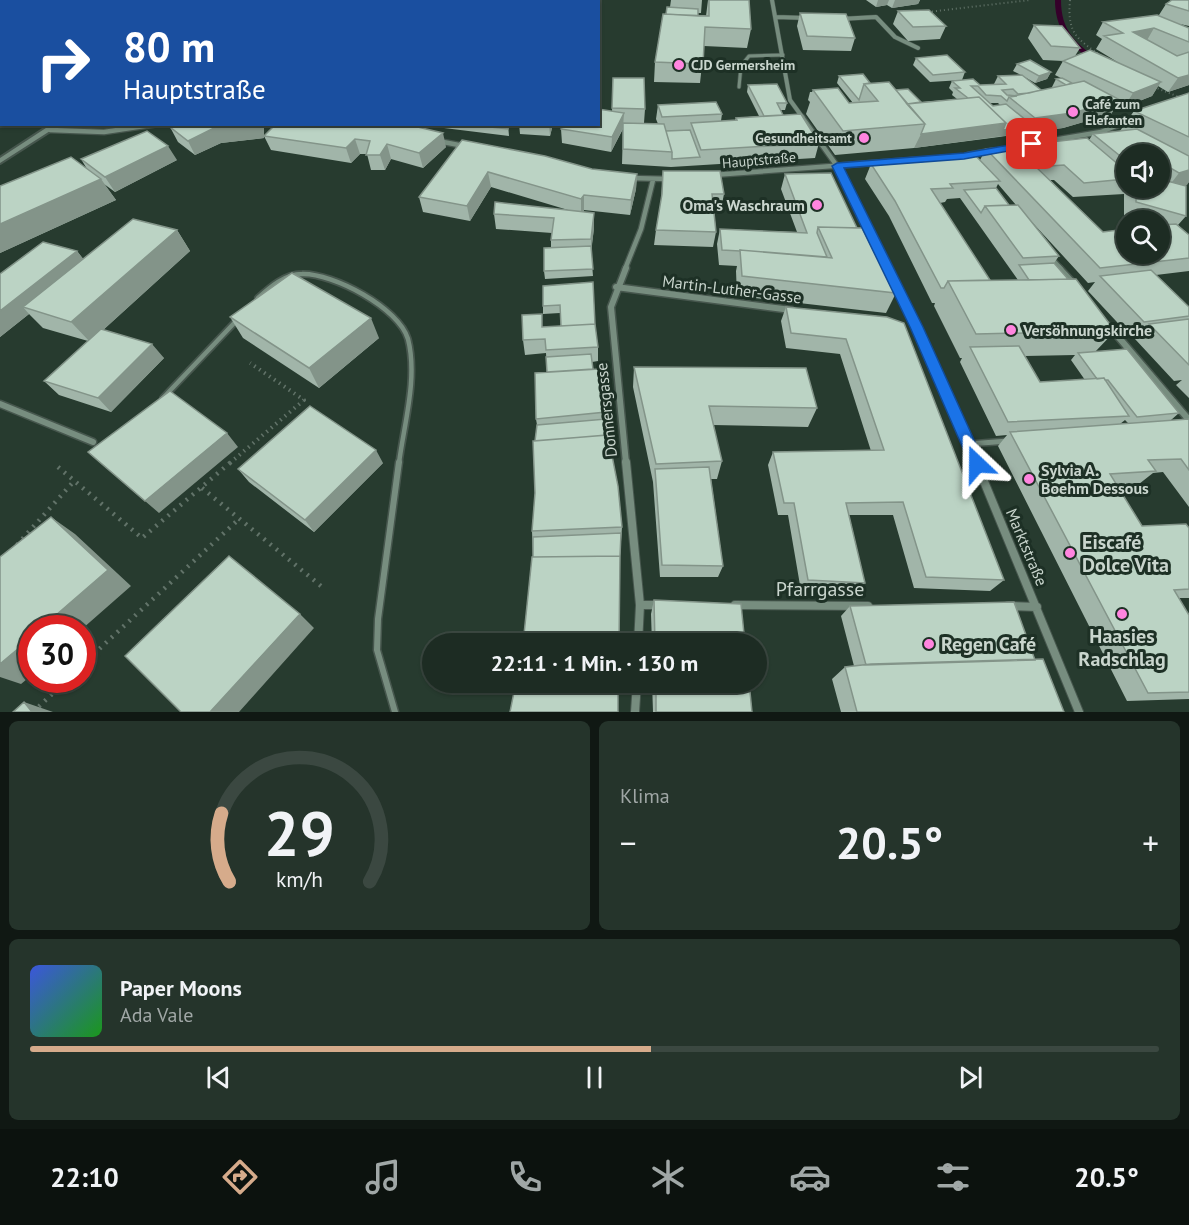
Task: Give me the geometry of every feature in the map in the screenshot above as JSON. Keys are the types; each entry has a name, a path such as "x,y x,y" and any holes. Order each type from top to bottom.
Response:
{"street":[{"name":"Marktstraße","path":"772,0 777,17 790,100 837,166 917,327 969,444 1079,712"},
{"path":"777,17 807,18"},
{"path":"837,19 876,17 896,37 918,48"},
{"path":"1021,146 1101,132 1142,115"},
{"path":"0,161 55,126"},
{"path":"50,130 64,132 126,131 149,126"},
{"path":"1101,132 1110,136"},
{"path":"434,140 469,147"},
{"path":"972,165 964,156 999,150"},
{"name":"Hauptstraße","path":"710,176 918,159"},
{"path":"619,177 653,180 676,178"},
{"name":"Donnersgasse","path":"639,633 640,605 611,307 616,288 631,258 646,216 653,180"},
{"path":"1042,247 1081,293"},
{"name":"Martin-Luther-Gasse","path":"616,288 801,312"},
{"path":"1104,320 1189,420"},
{"path":"905,325 917,327"},
{"path":"0,404 93,441"},
{"path":"969,444 1015,440"},
{"path":"640,605 675,605"},
{"name":"Pfarrgasse","path":"722,605 873,606"},
{"path":"1002,606 1037,606"},
{"path":"635,712 636,693"}],"lane":[{"path":"739,87 739,66 750,55 783,56"},
{"path":"250,306 267,290 285,279 302,274 332,281 388,310 403,327 410,349 411,375 378,619 377,650 395,712"},
{"path":"155,406 242,314"}],"path":[{"path":"923,13 1030,0"},
{"path":"1070,0 1068,20 1080,41 1108,61"},
{"path":"1154,87 1189,101"},
{"path":"58,467 142,538 304,400 250,363"},
{"path":"15,547 75,480"},
{"path":"202,488 321,586"},
{"path":"96,652 239,519"},
{"path":"33,712 53,693"}],"building":[{"path":"709,0 749,0 751,29 705,27 703,64 655,62 663,14 709,16"},
{"path":"1172,0 1189,0 1189,11 1166,4"},
{"path":"667,7 698,9 698,16 666,14"},
{"path":"929,10 946,26 913,27 898,11"},
{"path":"800,13 846,14 855,38 807,36"},
{"path":"1157,15 1189,28 1189,42 1154,28 1133,32 1177,56 1189,52 1189,75 1178,78 1104,36 1123,33 1103,22"},
{"path":"1034,25 1062,26 1080,48 1051,46"},
{"path":"1090,50 1161,82 1133,93 1063,61"},
{"path":"947,55 965,72 933,75 916,58"},
{"path":"1030,60 1051,72 1039,76 1017,64"},
{"path":"863,74 870,83 864,84 859,100 839,76"},
{"path":"1022,75 1041,90 1018,94 1013,89 1002,90 1007,95 1017,96 1009,97 1007,101 1001,96 986,95 978,86 971,86 993,106 1006,104 1032,125 1003,130 1006,123 979,97 968,98 955,88 960,88 952,81 973,79 980,85 1006,84 998,76"},
{"path":"613,78 644,78 645,109 612,108"},
{"path":"1062,78 1072,83 1066,85 1056,79"},
{"path":"1084,81 1120,100 1072,113 1035,118 1009,97"},
{"path":"889,82 925,124 843,131 813,90 838,88 849,103 878,101 864,84"},
{"path":"777,84 787,103 777,103 783,115 764,116 748,85"},
{"path":"908,89 921,102 907,104 896,90"},
{"path":"1189,93 1189,137 1134,111"},
{"path":"979,97 1006,123 921,134 925,124 907,104"},
{"path":"716,102 722,114 662,117 658,105"},
{"path":"600,109 624,113 612,137 561,129 563,126 600,126"},
{"path":"801,114 819,143 701,150 691,123 737,120 736,118"},
{"path":"623,123 664,124 672,152 623,149"},
{"path":"233,126 214,128 188,141 170,127"},
{"path":"274,126 413,126 443,133 419,153 387,144 380,155 366,155 370,141 355,139 346,148 264,136"},
{"path":"482,126 508,126 508,129"},
{"path":"1137,129 1166,144 1116,144 1116,153 1093,134"},
{"path":"690,130 700,157 672,159 666,131"},
{"path":"147,131 168,146 105,177 81,159"},
{"path":"1087,138 1116,163 1116,180 1084,183 1064,165 1036,167 1103,232 1116,230 1116,264 1136,264 1100,268 986,149"},
{"path":"462,140 545,156 592,169 637,174 631,200 584,195 581,199 488,172 467,206 419,197"},
{"path":"1170,146 1189,156 1189,170 1179,173 1170,168"},
{"path":"974,154 1000,181 950,184 953,188 931,189 990,280 948,281 944,288 941,288 895,201 871,164"},
{"path":"71,157 101,179 0,224 0,186"},
{"path":"663,171 720,171 724,194 712,194 716,232 656,230"},
{"path":"831,173 857,228 818,227 817,233 827,257 722,250 720,229 807,233 785,174"},
{"path":"1170,182 1186,186 1186,216 1136,202 1136,198 1170,198"},
{"path":"996,188 1009,205 985,206 981,213 964,190"},
{"path":"495,202 594,213 591,239 551,240 554,218 494,214"},
{"path":"1018,205 1059,256 1023,258 985,206"},
{"path":"133,219 177,230 71,322 23,307"},
{"path":"1170,224 1176,224 1189,235 1189,258 1170,260"},
{"path":"818,227 862,228 896,293 742,276 740,250 832,258"},
{"path":"43,242 77,251 0,311 0,274"},
{"path":"591,246 593,269 544,271 544,248"},
{"path":"1054,263 1068,279 1029,280 1019,265"},
{"path":"1151,270 1189,307 1189,316 1144,322 1100,276"},
{"path":"292,273 371,318 309,368 230,317"},
{"path":"1076,279 1115,331 976,334 948,281"},
{"path":"593,282 595,324 561,326 560,305 543,306 543,286"},
{"path":"786,307 887,317 904,323 1004,580 926,577 903,502 846,503 865,583 808,580 794,503 784,503 773,452 884,450 846,339 791,333"},
{"path":"542,314 542,327 595,324 598,347 546,350 545,339 523,340 522,315"},
{"path":"1189,319 1189,365 1149,324"},
{"path":"101,329 152,344 98,398 44,381"},
{"path":"1019,346 1040,382 1104,378 1129,416 1008,422 970,347"},
{"path":"1127,349 1179,413 1137,417 1108,380 1097,379 1078,353"},
{"path":"591,354 593,369 547,372 546,357"},
{"path":"634,367 806,368 817,408 709,406 722,461 656,464"},
{"path":"599,369 606,412 536,419 535,373"},
{"path":"170,391 227,433 145,501 88,452"},
{"path":"310,406 376,450 305,520 238,469"},
{"path":"606,419 607,435 535,441 537,425"},
{"path":"1189,419 1189,470 1181,459 1148,460 1156,471 1110,474 1142,526 1186,524 1189,528 1189,589 1174,590 1189,615 1189,692 1148,693 1010,432"},
{"path":"608,435 618,486 622,527 532,531 535,493 533,441"},
{"path":"709,467 723,566 662,565 655,469"},
{"path":"51,517 108,570 56,615 18,615 18,649 0,664 0,557"},
{"path":"621,533 620,556 533,557 533,537"},
{"path":"229,556 300,614 210,712 181,712 125,656"},
{"path":"620,556 619,633 524,633 532,557"},
{"path":"654,600 741,604 744,633 655,633"},
{"name":"Regen Café","path":"1014,602 1035,660 866,665 850,606"},
{"path":"1043,659 1064,712 857,712 845,667 871,664"},
{"path":"514,693 618,693 618,712 510,712"},
{"path":"656,693 750,693 752,712 656,712"},
{"path":"24,702 32,712 13,712"}],"waterway":[{"path":"1058,0 1060,20 1068,36 1080,49 1096,60"}],"place":[{"name":"CJD Germersheim","path":"679,65"},
{"name":"Café zum Elefanten","path":"1073,112"},
{"name":"Gesundheitsamt","path":"864,138"},
{"name":"Oma's Waschraum","path":"817,205"},
{"name":"Versöhnungskirche","path":"1011,330"},
{"name":"Sylvia A. Boehm Dessous","path":"1029,479"},
{"name":"Eiscafé Dolce Vita","path":"1070,553"},
{"name":"Haasies Radschlag","path":"1122,614"},
{"name":"Regen Café","path":"929,644"}],"route":[{"path":"977,464 917,327 837,166 964,156 1032,144"}]}
